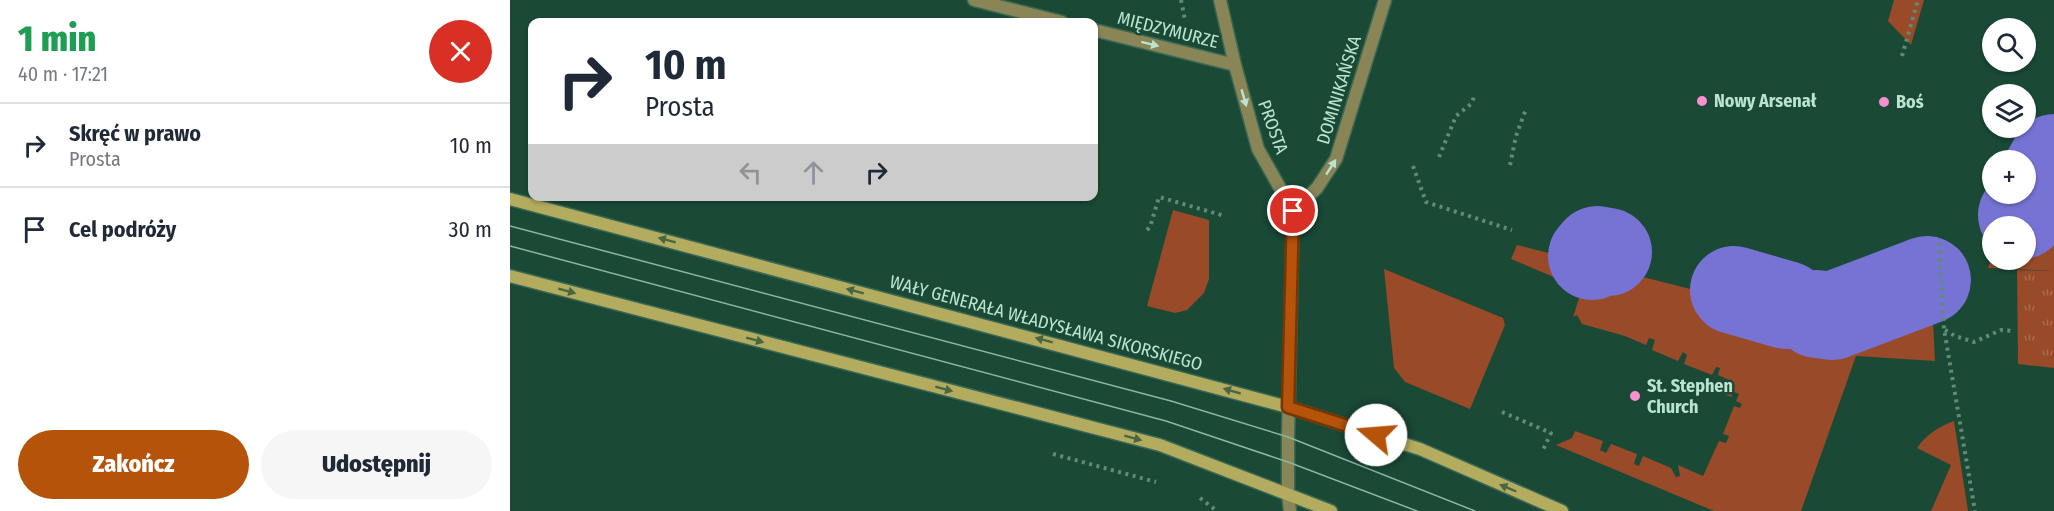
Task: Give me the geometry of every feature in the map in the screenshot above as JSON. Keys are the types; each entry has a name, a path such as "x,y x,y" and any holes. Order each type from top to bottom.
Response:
{"street":[{"path":"974,0 1046,18"},
{"name":"PROSTA","path":"1220,0 1258,149 1293,211"},
{"name":"DOMINIKAŃSKA","path":"1293,211 1317,188 1336,159 1385,0"},
{"name":"MIĘDZYMURZE","path":"1098,31 1235,65"},
{"name":"WAŁY GENERAŁA WŁADYSŁAWA SIKORSKIEGO","path":"510,199 1288,407 1420,449 1562,511"},
{"path":"1290,511 1288,407 1293,211"},
{"path":"510,276 1160,445 1332,511"}],"path":[{"path":"1181,0 1184,16"},
{"path":"1902,56 1918,0"},
{"path":"1439,157 1456,116 1471,105 1475,95"},
{"path":"1509,165 1526,109"},
{"path":"1413,166 1426,202 1512,230"},
{"path":"1147,230 1159,197 1225,216"},
{"path":"1939,243 1944,329 1975,511"},
{"path":"1944,329 1955,336 1974,342 2001,330 2014,331"},
{"path":"1502,412 1551,433 1542,452"}],"green space":[{"path":"1894,0 1924,0 1911,45 1888,21"},
{"path":"2054,122 2054,271 2032,270 2036,270 2036,216 2010,216 2015,204 2036,204 2036,160"},
{"path":"1173,210 1209,220 1209,279 1204,293 1187,310 1175,313 1147,306"},
{"path":"1517,245 1828,324 1931,284 1935,361 1856,356 1801,511 1714,511 1556,445 1572,438 1575,431 1603,441 1600,450 1606,453 1611,444 1637,454 1634,464 1639,466 1643,456 1671,468 1676,477 1680,476 1678,465 1703,476 1719,441 1726,443 1729,436 1723,434 1734,406 1740,408 1742,404 1736,401 1739,394 1734,392 1731,397 1724,394 1729,380 1718,375 1720,368 1716,367 1712,375 1684,364 1687,355 1683,352 1678,361 1652,350 1655,340 1649,338 1646,345 1625,336 1582,324 1577,315 1573,317 1582,289 1511,259"},
{"path":"1384,269 1503,318 1505,325 1470,409 1405,382 1394,368"},
{"path":"2017,270 2054,271 2054,368 2018,364"},
{"path":"1954,421 1968,511 1931,511 1951,465 1917,448 1933,432"}],"waterway":[{"path":"2022,215 2054,158"},
{"path":"1592,256 1597,250 1608,252"},
{"path":"1817,314 1832,316 1927,280"},
{"path":"1734,290 1786,305"}],"tram line":[{"path":"510,226 1171,401 1288,437 1475,511"},
{"path":"510,246 1166,421 1288,462 1417,511"}],"place":[{"name":"Nowy Arsenał","path":"1702,101"},
{"name":"Boś","path":"1884,102"},
{"name":"St. Stephen Church","path":"1635,396"}],"route":[{"path":"1293,211 1288,407 1376,435"}]}
